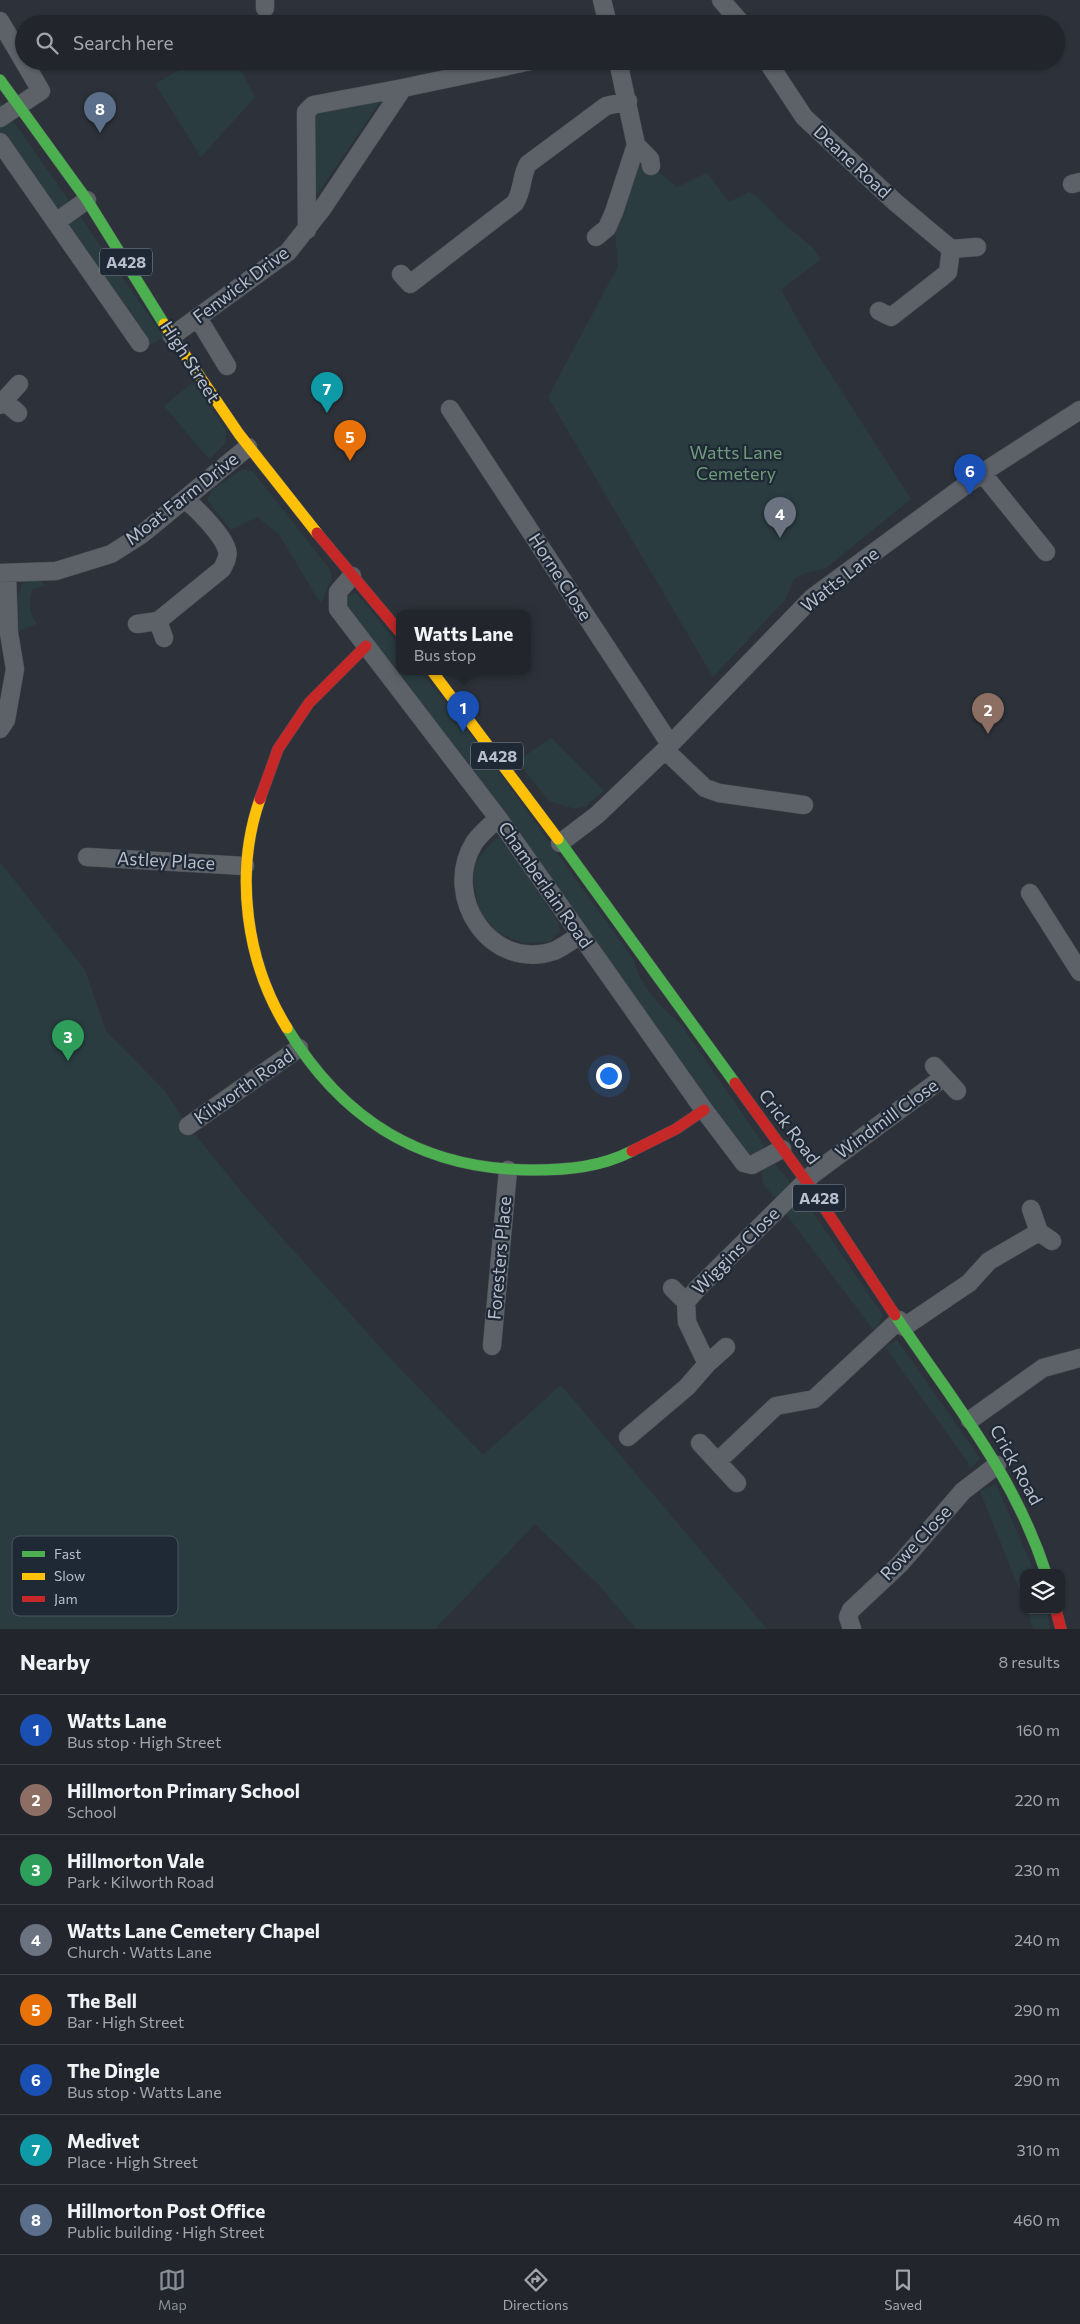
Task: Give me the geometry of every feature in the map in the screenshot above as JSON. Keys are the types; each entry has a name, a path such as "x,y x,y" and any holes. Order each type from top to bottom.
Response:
{"main road":[{"name":"High Street","path":"0,80 87,200 172,336 248,447 396,627"},
{"path":"366,646 309,703 278,749 254,816 245,866 252,941 272,1002 299,1048 351,1107 399,1141 462,1164 508,1170 566,1170 613,1161 676,1130 704,1110"},
{"name":"A428","path":"435,675 560,843"},
{"name":"Crick Road","path":"560,843 806,1180 901,1324 970,1420 1020,1505 1040,1552 1045,1569"},
{"path":"1057,1614 1061,1629"}],"street":[{"path":"602,0 606,15"},
{"path":"721,0 734,15"},
{"path":"1,23 15,47"},
{"path":"0,118 18,104 41,91 29,70"},
{"path":"307,230 306,112 308,108 313,105 488,70"},
{"path":"596,236 607,228 636,145 620,70"},
{"name":"Deane Road","path":"773,70 804,117 895,202 951,249"},
{"name":"Fenwick Drive","path":"172,336 288,252 307,230 403,88"},
{"path":"401,274 410,284 515,203 520,195 524,170 528,164 606,106 628,101"},
{"name":"High Street","path":"0,142 56,222 116,295 140,342"},
{"path":"636,145 650,159 651,166"},
{"path":"56,222 87,200"},
{"path":"888,319 948,272 951,249 977,247"},
{"path":"198,318 228,366"},
{"path":"18,413 2,403 19,384"},
{"name":"Horne Close","path":"450,410 667,747 705,788 719,793 804,805"},
{"name":"Watts Lane","path":"560,843 597,815 667,747 812,598 982,473 1080,410"},
{"name":"Moat Farm Drive","path":"4,573 56,572 111,554 141,535 248,447"},
{"path":"982,473 1046,552"},
{"path":"137,624 161,630 222,569 228,552 224,544 196,508 185,499"},
{"path":"0,729 6,720 15,670 9,633 4,573"},
{"name":"Chamberlain Road","path":"352,576 338,592 338,609 498,818 704,1110 744,1163 752,1164 782,1149"},
{"path":"498,818 474,843 463,876 467,908 484,934 506,949 531,953 554,950 580,935"},
{"name":"Astley Place","path":"87,857 245,866"},
{"path":"1030,893 1080,972"},
{"name":"Kilworth Road","path":"188,1126 299,1048"},
{"name":"Windmill Close","path":"806,1180 939,1071 958,1092"},
{"name":"Foresters Place","path":"492,1346 508,1170"},
{"name":"Wiggins Close","path":"707,1364 686,1322 686,1302 806,1180"},
{"path":"718,1461 776,1406 814,1399 901,1324 968,1283 988,1261 1046,1237 1031,1210"},
{"name":"Wiggins Close","path":"672,1288 686,1302"},
{"path":"628,1437 687,1387 707,1364 726,1347"},
{"path":"970,1420 1043,1368 1080,1358"},
{"path":"700,1443 737,1483"},
{"name":"Rowe Close","path":"852,1629 848,1617 851,1610 900,1564 963,1490 997,1465"}],"green space":[{"path":"179,70 241,70 255,97 201,157 155,84"},
{"path":"384,96 318,193 315,193 315,115 320,110"},
{"path":"0,102 164,337 148,346 0,135"},
{"name":"Watts Lane Cemetery","path":"636,160 651,166 677,187 707,173 729,202 749,192 817,253 821,259 781,290 815,350 911,499 826,568 802,574 794,579 785,600 713,677 548,397 618,266 615,231"},
{"path":"193,382 226,430 226,442 209,459 164,406"},
{"path":"242,469 253,472 329,568 332,577 321,604 278,533 257,517 231,530 207,500 211,491"},
{"path":"29,580 41,581 45,585 32,590 30,608 37,624 19,631 18,598 22,584"},
{"path":"357,594 396,641 396,672 344,606 346,597"},
{"path":"399,675 424,675 496,768 634,960 645,986 666,1011 680,1023 764,1145 763,1151 751,1157 741,1149 469,764"},
{"path":"551,738 604,791 586,806 575,809 549,801 517,761"},
{"path":"496,838 504,840 558,922 560,931 550,942 523,943 497,932 480,913 473,878 476,861"},
{"path":"0,862 85,970 106,1031 165,1091 188,1126 249,1201 390,1358 483,1455 561,1385 767,1629 636,1629 598,1584 535,1524 435,1629 0,1629"},
{"path":"775,1164 791,1183 776,1200 763,1183 761,1171"},
{"path":"801,1195 883,1315 875,1332 783,1210"},
{"path":"897,1340 980,1458 970,1469 967,1461 885,1347"},
{"path":"996,1484 1033,1569 1020,1569 1020,1591 980,1491"},
{"path":"1029,1614 1047,1614 1051,1629 1033,1629"}],"traffic: fast":[{"path":"0,80 87,200 164,324"},
{"path":"558,839 735,1083"},
{"path":"287,1028 309,1061 360,1114 390,1134 422,1150 456,1161 493,1168 533,1170 596,1164 632,1151"},
{"path":"895,1315 960,1408 999,1470 1017,1502 1044,1569"}],"traffic: slow":[{"path":"164,324 239,434 317,533"},
{"path":"435,675 558,839"},
{"path":"260,799 252,827 247,857 246,887 248,916 262,975 273,1002 287,1028"}],"traffic: jam":[{"path":"317,533 396,627"},
{"path":"260,799 278,749 309,703 366,646"},
{"path":"735,1083 814,1192 895,1315"},
{"path":"632,1151 676,1129 704,1110"},
{"path":"1057,1614 1061,1629"}],"place":[{"name":"Hillmorton Post Office","path":"100,133"},
{"name":"Medivet","path":"327,413"},
{"name":"The Bell","path":"350,461"},
{"name":"The Dingle","path":"970,495"},
{"name":"Watts Lane Cemetery Chapel","path":"780,538"},
{"name":"Watts Lane","path":"463,732"},
{"name":"Hillmorton Primary School","path":"988,734"},
{"name":"Hillmorton Vale","path":"68,1061"}]}
